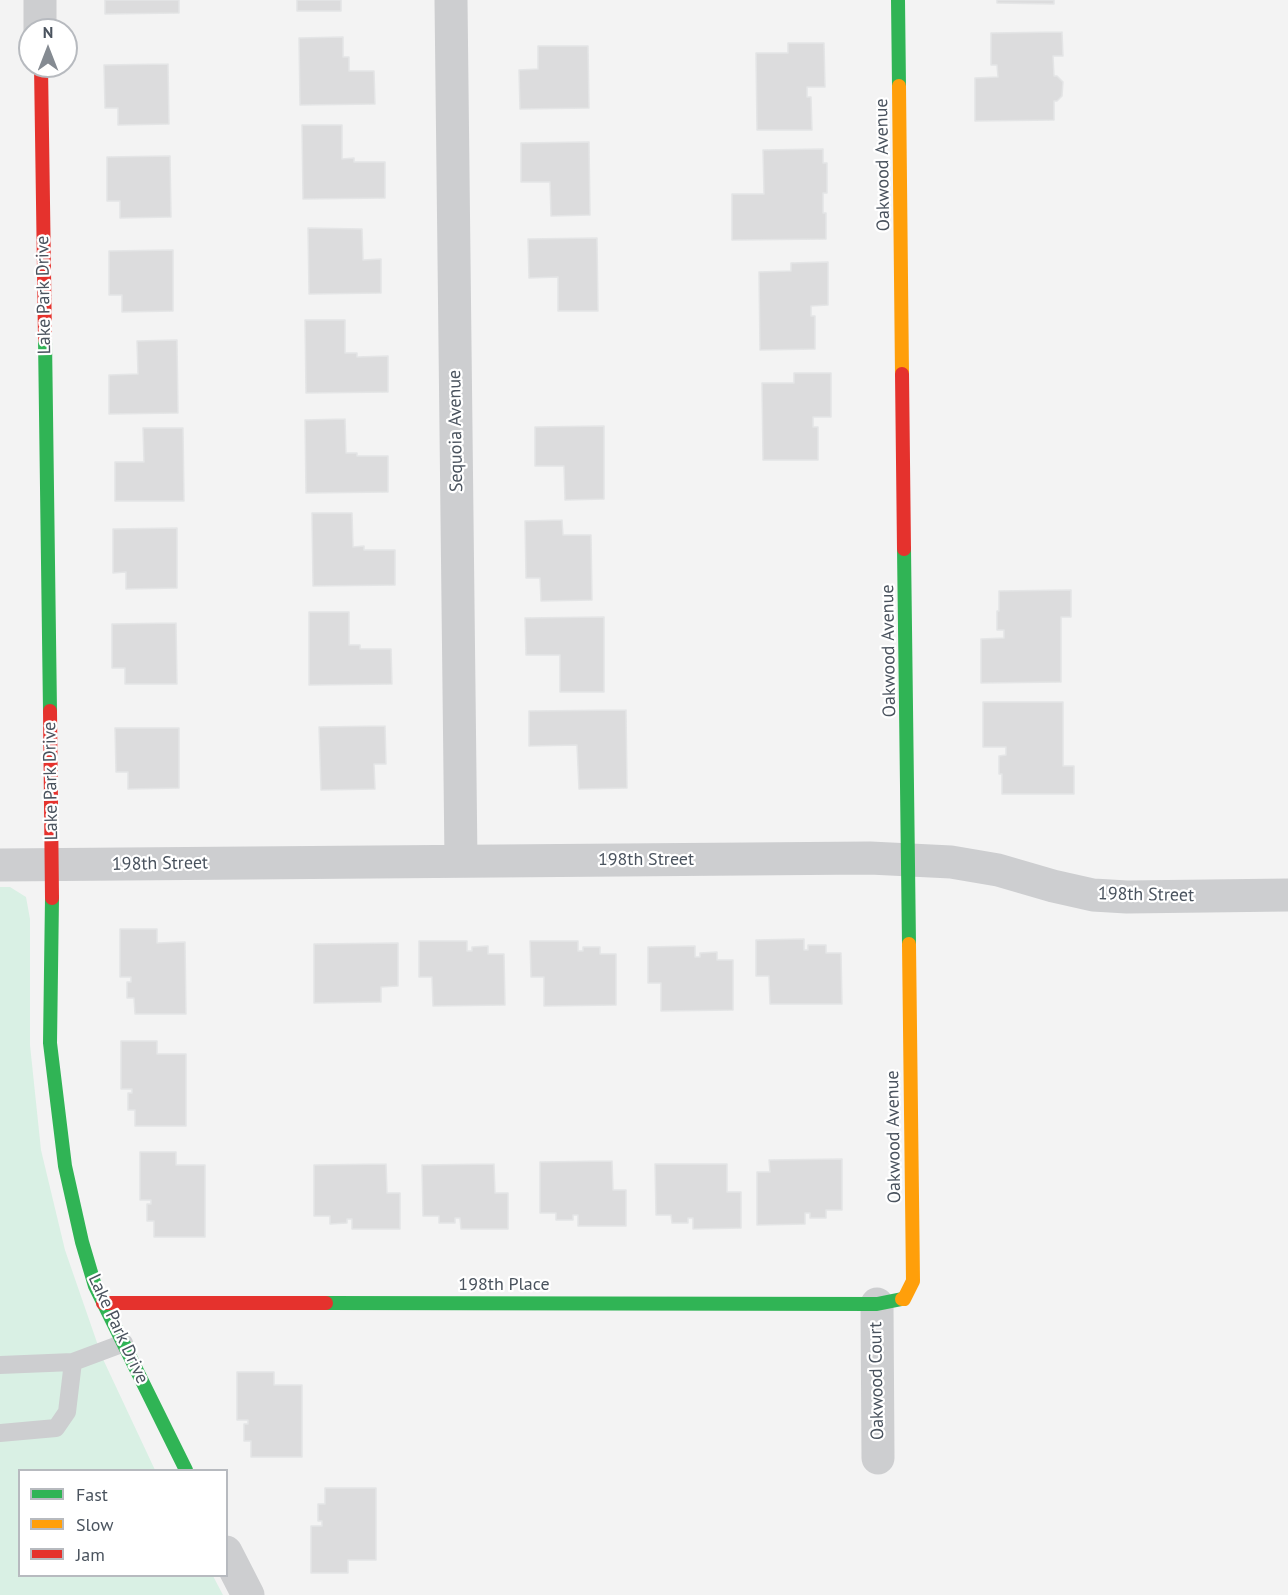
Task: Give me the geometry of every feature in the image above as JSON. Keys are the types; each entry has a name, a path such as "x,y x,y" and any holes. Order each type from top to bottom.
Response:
{"street":[{"path":"40,0 40,18"},
{"name":"Sequoia Avenue","path":"451,0 461,861"},
{"name":"Oakwood Avenue","path":"890,1301 913,1281 898,0"},
{"name":"Lake Park Drive","path":"41,78 52,865 50,1043 65,1166 82,1242 95,1286 186,1469"},
{"name":"198th Street","path":"0,865 909,859 951,862 998,870 1053,886 1093,894 1127,897 1288,895"},
{"name":"198th Place","path":"103,1303 890,1301"},
{"name":"Oakwood Court","path":"878,1458 890,1301"},
{"path":"228,1556 248,1595"}],"lane":[{"path":"0,1365 73,1362 124,1343"},
{"path":"0,1433 56,1428 67,1412 73,1362"}],"green space":[{"path":"0,887 10,887 26,897 30,919 30,1045 41,1150 65,1250 102,1357 155,1469 18,1469 18,1577 214,1577 223,1595 0,1595"}],"building":[{"path":"105,0 179,0 179,13 105,14"},
{"path":"297,0 341,0 341,11 297,11"},
{"path":"997,0 1054,0 1054,4 997,3"},
{"path":"1062,32 1063,56 1053,56 1054,76 1063,82 1062,96 1054,101 1054,120 975,121 975,78 998,77 997,65 991,65 991,33"},
{"path":"343,37 343,57 349,57 349,71 374,71 375,104 300,105 299,38"},
{"path":"788,43 824,43 825,87 807,87 807,97 811,97 812,130 757,130 756,53 788,53"},
{"path":"538,46 588,46 589,108 520,109 519,70 538,69"},
{"path":"168,64 169,124 118,125 118,108 105,108 104,65"},
{"path":"302,125 342,125 342,159 354,158 354,162 385,162 385,198 303,199"},
{"path":"589,142 590,215 551,216 550,182 521,182 521,143"},
{"path":"823,149 823,163 827,163 827,193 823,193 826,239 732,240 732,194 764,194 763,150"},
{"path":"170,156 171,217 120,218 120,201 107,201 107,157"},
{"path":"308,228 362,229 363,260 381,259 381,293 309,294"},
{"path":"597,238 598,311 558,311 558,277 529,278 528,239"},
{"path":"173,250 173,311 122,312 122,295 109,295 109,251"},
{"path":"828,262 828,305 811,306 811,316 815,316 815,349 760,350 759,272 791,271 791,263"},
{"path":"305,320 345,320 345,353 357,353 357,357 388,356 388,392 306,393"},
{"path":"177,340 178,413 109,414 109,375 138,374 137,341"},
{"path":"794,373 831,373 831,417 813,417 813,427 818,427 818,460 763,460 762,383 794,383"},
{"path":"345,419 346,453 357,453 357,456 388,456 388,492 306,493 305,420"},
{"path":"604,426 604,499 565,500 564,466 535,466 535,427"},
{"path":"143,428 183,428 184,501 115,501 115,462 144,462"},
{"path":"312,513 352,513 353,547 364,546 364,550 395,550 395,585 313,586"},
{"path":"562,520 563,535 591,535 592,600 541,601 540,578 526,578 525,521"},
{"path":"177,528 177,588 126,589 126,572 113,573 113,529"},
{"path":"1071,590 1071,617 1061,617 1061,682 981,683 981,639 1004,638 1004,630 997,630 999,591"},
{"path":"309,612 349,612 349,645 360,645 360,649 391,649 392,684 309,685"},
{"path":"604,617 604,692 560,692 560,655 526,655 525,618"},
{"path":"176,623 177,684 125,684 125,668 112,668 112,624"},
{"path":"983,702 1063,702 1063,766 1074,766 1074,794 1002,794 999,756 1006,755 1006,747 983,747"},
{"path":"626,710 627,788 579,789 577,745 529,746 529,711"},
{"path":"385,726 386,764 374,764 375,789 321,790 319,727"},
{"path":"115,728 179,728 179,788 128,789 128,772 116,772"},
{"path":"120,929 157,929 157,943 185,942 186,1014 135,1014 134,998 127,998 127,982 131,982 131,977 120,977"},
{"path":"804,939 804,950 808,950 808,945 826,945 826,953 841,953 842,1004 770,1004 769,976 756,976 756,940"},
{"path":"419,941 467,941 467,951 472,951 472,947 488,946 488,954 504,954 505,1005 433,1006 432,977 419,977"},
{"path":"530,941 578,941 578,951 583,951 583,947 600,947 600,954 616,954 616,1005 544,1006 544,977 531,977"},
{"path":"398,943 398,986 381,987 381,1002 314,1003 314,944"},
{"path":"695,946 695,957 700,957 700,953 717,952 717,960 733,960 733,1010 661,1011 661,983 648,983 648,947"},
{"path":"121,1041 157,1041 157,1054 186,1054 186,1126 135,1126 135,1110 128,1110 128,1093 132,1093 132,1089 121,1089"},
{"path":"140,1152 176,1152 176,1165 205,1165 205,1237 154,1237 154,1221 147,1221 147,1204 151,1204 151,1200 140,1200"},
{"path":"842,1159 842,1210 826,1210 826,1218 810,1218 810,1213 805,1213 805,1224 757,1225 757,1172 770,1172 769,1160"},
{"path":"612,1161 613,1190 626,1190 626,1226 578,1226 578,1215 573,1215 573,1220 556,1220 556,1213 540,1213 540,1162"},
{"path":"386,1164 387,1193 400,1193 400,1229 352,1229 352,1219 347,1219 347,1223 330,1224 330,1216 314,1216 314,1165"},
{"path":"494,1164 495,1193 508,1193 508,1229 461,1229 460,1218 455,1218 455,1223 439,1223 439,1216 423,1216 422,1165"},
{"path":"655,1164 727,1164 727,1192 741,1192 741,1228 693,1229 693,1218 688,1218 688,1223 672,1223 671,1215 656,1215"},
{"path":"237,1372 274,1372 274,1385 302,1385 302,1457 251,1457 251,1441 244,1441 244,1424 248,1424 248,1420 237,1420"},
{"path":"325,1488 376,1488 376,1560 348,1560 348,1573 311,1573 311,1526 322,1526 322,1521 318,1521 318,1504 325,1504"}],"traffic: fast":[{"path":"898,0 899,86"},
{"path":"45,339 50,711"},
{"path":"904,549 909,944"},
{"path":"52,898 50,1043 65,1166 82,1242 95,1286 186,1469"},
{"path":"326,1303 877,1304 902,1299"}],"traffic: slow":[{"path":"899,86 902,374"},
{"path":"902,1299 913,1281 909,944"}],"traffic: jam":[{"path":"41,78 45,339"},
{"path":"902,374 904,549"},
{"path":"50,711 52,898"},
{"path":"103,1303 326,1303"}]}
